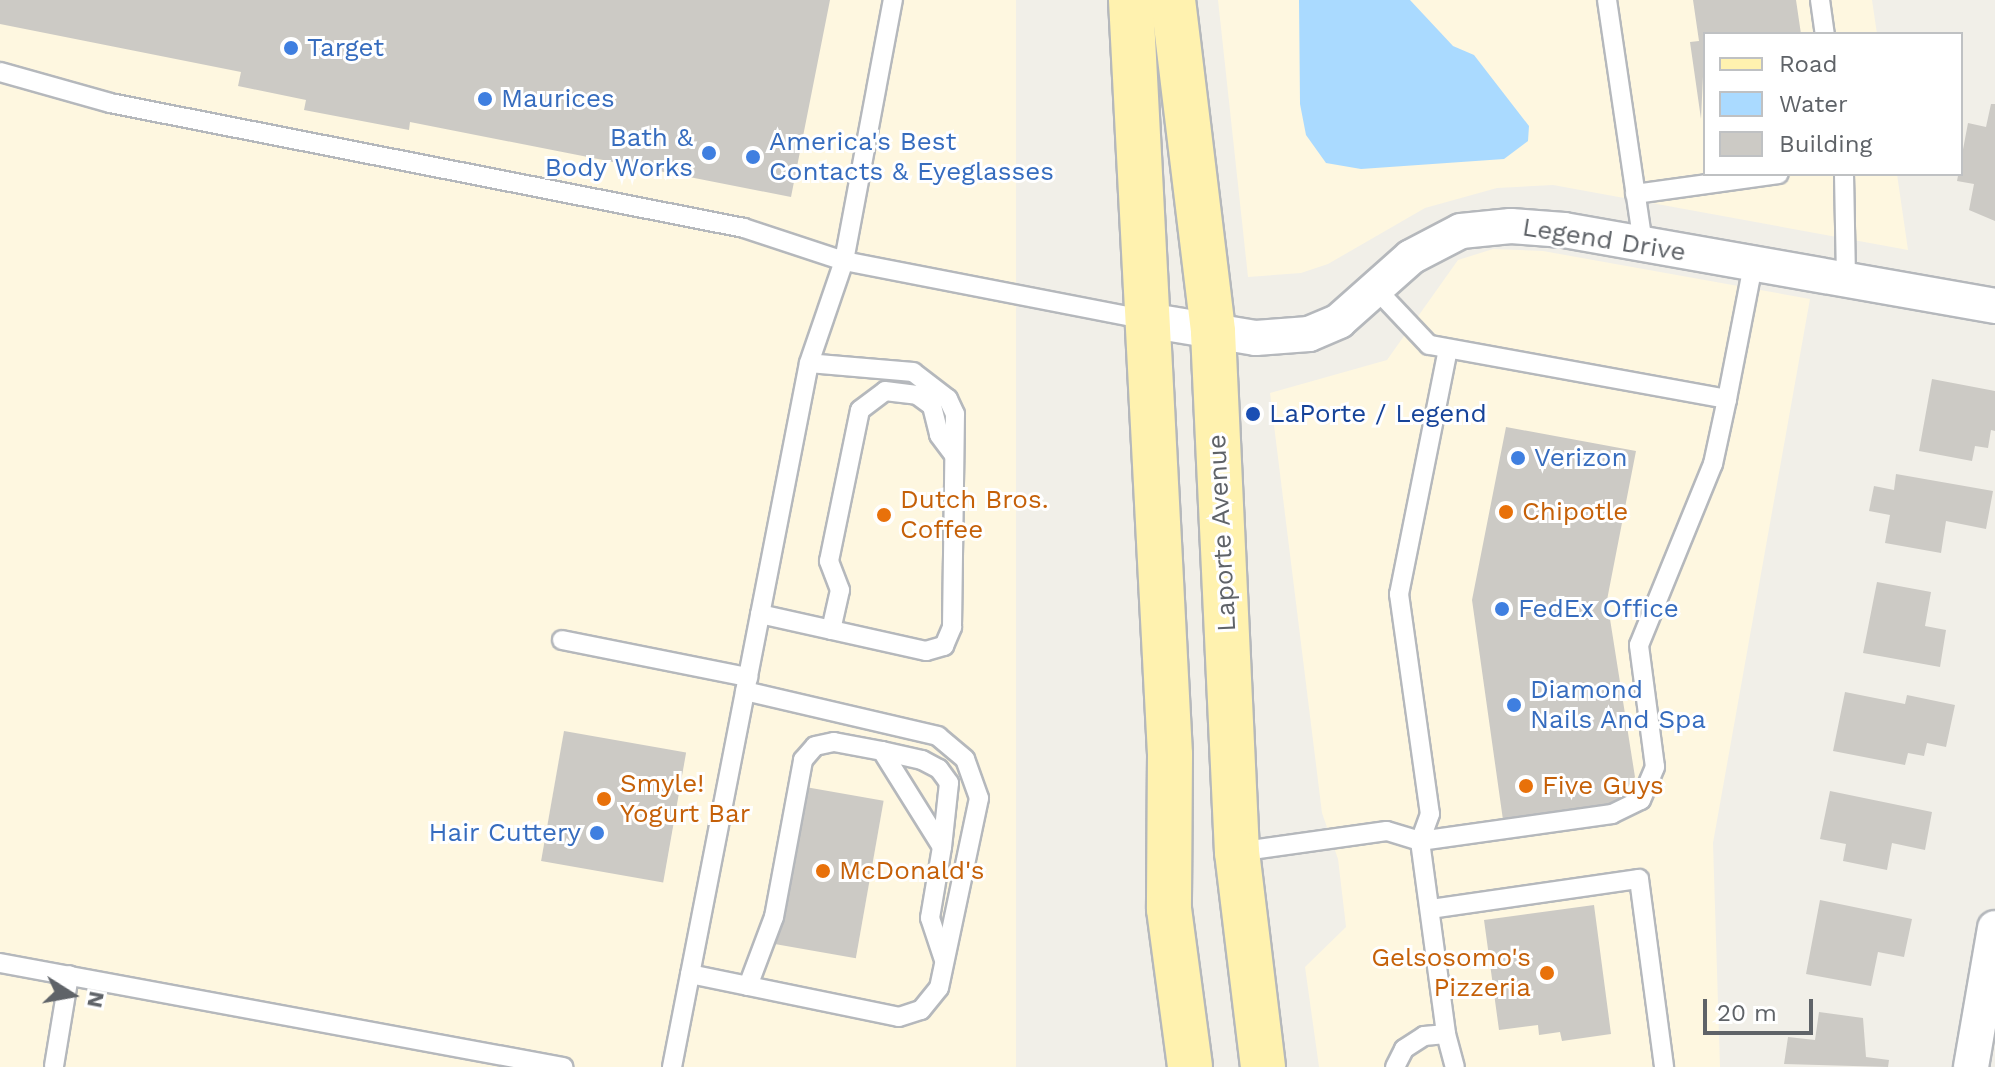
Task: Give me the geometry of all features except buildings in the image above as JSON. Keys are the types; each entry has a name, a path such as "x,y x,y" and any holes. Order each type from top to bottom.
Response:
{"main road":[{"path":"1131,0 1170,755 1169,909 1183,1055"},
{"name":"Laporte Avenue","path":"1173,0 1213,332 1237,852 1263,1067"}],"street":[{"name":"Legend Drive","path":"1147,320 1256,338 1309,334 1339,321 1411,257 1461,231 1537,228 1995,306"},
{"path":"1971,1067 1995,928"}],"lane":[{"path":"672,1067 809,363 844,261 893,0"},
{"path":"1607,0 1643,244"},
{"path":"1820,0 1825,32"},
{"path":"0,72 110,103 744,228 844,261 1147,320"},
{"path":"1635,194 1765,176"},
{"path":"1844,176 1846,280"},
{"path":"1237,852 1387,831 1420,841 1612,814 1641,800 1655,767 1639,645 1713,464 1753,265"},
{"path":"1377,290 1429,345 1727,399"},
{"path":"1448,349 1399,594 1430,814 1420,841 1446,1034 1455,1067"},
{"path":"760,614 926,651 944,646 952,627 955,414 938,387 913,372 809,363"},
{"path":"831,630 840,590 829,561 860,410 885,391 917,395 932,406 939,435 954,455"},
{"path":"562,640 746,684 938,736 965,759 979,798 939,988 921,1010 899,1017 690,974"},
{"path":"748,986 774,917 803,760 815,746 834,742 922,760 939,769 949,783 930,918 945,962"},
{"path":"882,751 942,847"},
{"path":"1430,909 1639,879 1664,1067"},
{"path":"0,963 563,1067"},
{"path":"54,1066 69,975"},
{"path":"1395,1067 1404,1049 1424,1036 1446,1034"}],"shaded area":[{"path":"0,0 1016,0 1016,1067 0,1067"},
{"path":"1218,0 1872,0 1877,32 1703,32 1703,176 1897,176 1908,250 1553,185 1497,188 1425,208 1328,264 1301,273 1248,277"},
{"path":"1493,249 1543,251 1810,299 1713,843 1720,1067 1319,1067 1305,967 1346,927 1338,859 1322,813 1270,393 1387,360 1458,260"}],"water":[{"path":"1299,0 1410,0 1453,46 1474,55 1529,126 1528,141 1504,159 1361,169 1326,163 1306,135 1300,104"}],"place":[{"name":"Target","path":"291,48"},
{"name":"Maurices","path":"485,99"},
{"name":"Bath & Body Works","path":"709,153"},
{"name":"America's Best Contacts & Eyeglasses","path":"753,157"},
{"name":"LaPorte / Legend","path":"1253,414"},
{"name":"Verizon","path":"1518,458"},
{"name":"Chipotle","path":"1506,512"},
{"name":"Dutch Bros. Coffee","path":"884,515"},
{"name":"FedEx Office","path":"1502,609"},
{"name":"Diamond Nails And Spa","path":"1514,705"},
{"name":"Five Guys","path":"1526,786"},
{"name":"Smyle! Yogurt Bar","path":"604,799"},
{"name":"Hair Cuttery","path":"597,833"},
{"name":"McDonald's","path":"823,871"},
{"name":"Gelsosomo's Pizzeria","path":"1547,973"}]}
